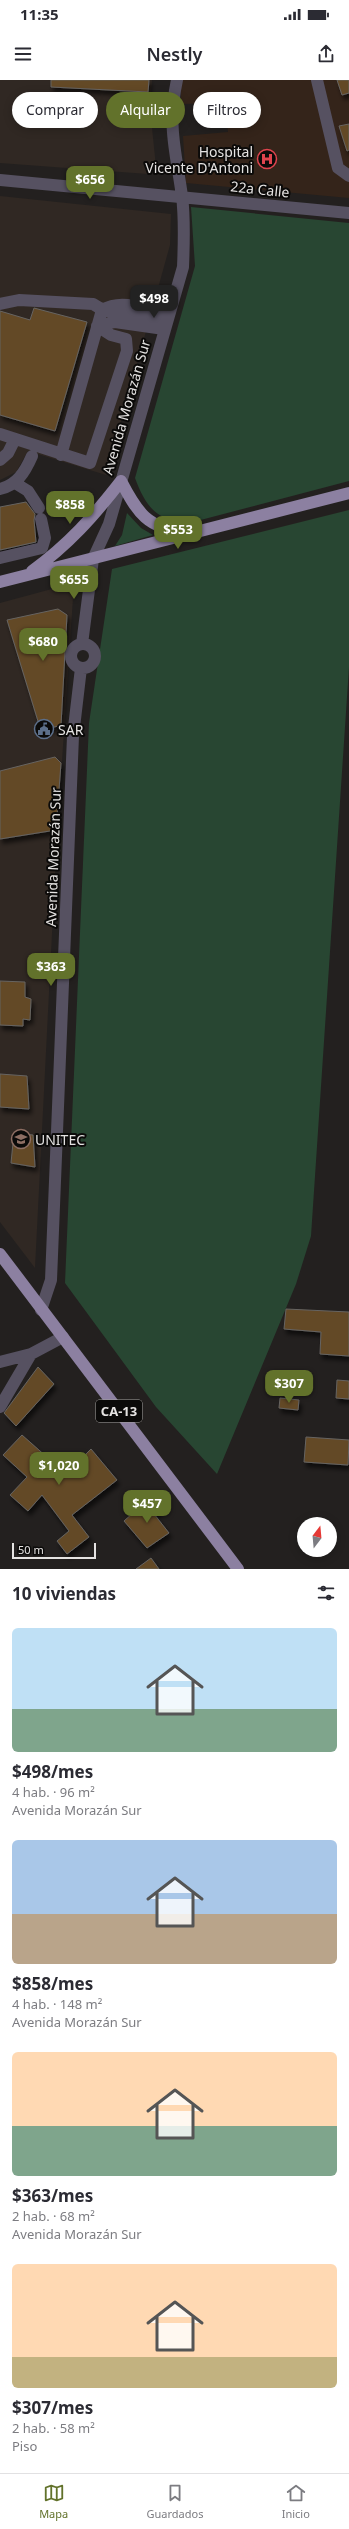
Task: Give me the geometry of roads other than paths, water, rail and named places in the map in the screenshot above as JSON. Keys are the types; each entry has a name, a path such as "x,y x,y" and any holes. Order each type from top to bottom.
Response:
{"main road":[{"path":"27,575 63,548 81,530 120,481 132,504 141,515 151,522 170,530 202,531"},
{"path":"0,582 349,493"},
{"name":"CA-13","path":"0,1254 238,1569"}],"street":[{"name":"Avenida Morazán Sur","path":"41,1310 51,1280 73,736 80,668 74,664 71,657 76,647 82,644 92,559 109,524 165,323 183,267 185,233 182,196 172,141 172,104 177,80"},
{"path":"317,80 338,168 349,176"},
{"name":"22a Calle","path":"0,180 182,196 349,213"},
{"path":"0,304 19,300 93,304 102,310"},
{"path":"61,454 102,310 111,305 130,305 165,323"},
{"path":"97,326 115,322 165,323"},
{"path":"0,434 90,463 127,351 126,339 111,335 97,326"},
{"path":"0,460 8,453 16,439"},
{"path":"0,490 15,483 26,470 32,456"},
{"path":"0,558 42,548 45,538 40,514 28,491 15,483"},
{"path":"80,668 88,666 95,657 93,649 82,644"},
{"path":"0,1362 31,1354 63,1337"},
{"path":"0,1407 31,1354"}],"place":[{"name":"Hospital Vicente D'Antoni","path":"267,159"},
{"name":"SAR","path":"44,729"},
{"name":"UNITEC","path":"21,1139"}]}
